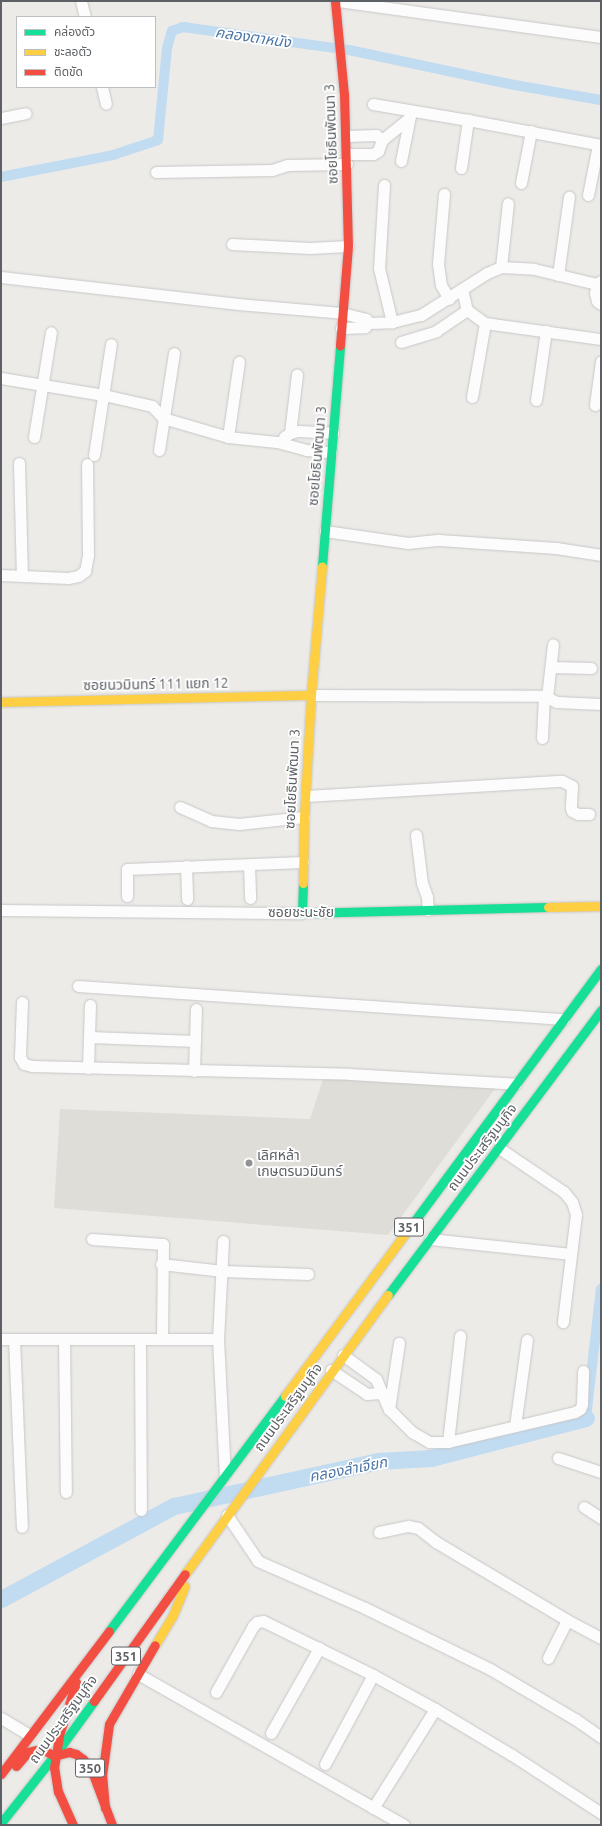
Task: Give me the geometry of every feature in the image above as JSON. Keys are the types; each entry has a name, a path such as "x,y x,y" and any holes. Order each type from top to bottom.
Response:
{"main road":[{"name":"ซอยโยธินพัฒนา 3","path":"302,913 304,817 311,695 348,246 347,136 337,1"},
{"name":"ซอยนวมินทร์ 111 แยก 12","path":"1,702 311,695"},
{"name":"ซอยชะนะชัย","path":"302,913 601,906"},
{"name":"ถนนประเสริฐมนูกิจ","path":"1,1774 190,1523 601,969"},
{"name":"ถนนประเสริฐมนูกิจ","path":"1,1823 54,1756 331,1370 601,1010"},
{"path":"105,1808 102,1776 109,1724 119,1704 173,1615 198,1556"},
{"path":"54,1756 76,1683 90,1656"},
{"path":"48,1728 58,1698"},
{"name":"350","path":"49,1742 54,1756 54,1780 74,1825"},
{"name":"350","path":"1,1784 28,1752 44,1750 54,1756 69,1752 76,1754 83,1759 91,1769 112,1825"},
{"path":"1,1806 9,1812"}],"street":[{"path":"82,1 85,16"},
{"path":"337,1 601,37"},
{"path":"102,88 106,104"},
{"path":"373,104 410,115 468,120 599,145 588,195"},
{"path":"1,118 26,113"},
{"path":"156,172 272,170 287,166 347,159 373,154 378,151 382,140 410,115"},
{"path":"401,161 410,115"},
{"path":"460,168 468,120"},
{"path":"521,183 531,131"},
{"path":"347,136 376,135 382,140"},
{"path":"384,185 379,268 392,322"},
{"path":"444,194 438,264 441,285 448,299"},
{"path":"558,275 569,197"},
{"path":"501,267 508,203"},
{"path":"232,244 310,248 348,246"},
{"path":"341,328 365,327 368,323 392,322 421,315 488,273 501,267 534,269 599,282 595,288 596,297 601,304"},
{"path":"1,277 230,303 342,313 366,319 368,323"},
{"path":"462,289 467,310 485,323 601,339"},
{"path":"401,342 436,332 467,310"},
{"path":"472,397 485,323"},
{"path":"536,400 546,331"},
{"path":"34,437 51,332"},
{"path":"1,575 22,574 68,578 78,576 85,571 88,555 90,460 104,395 111,344"},
{"path":"159,450 174,353"},
{"path":"595,405 601,361"},
{"path":"228,437 239,362"},
{"path":"290,433 297,374"},
{"path":"1,378 104,395 152,406 163,418 228,437 277,442 306,450 331,452"},
{"path":"277,442 290,433 299,430 333,433"},
{"path":"19,463 22,574"},
{"path":"324,531 408,543 439,540 556,548 601,555"},
{"path":"542,738 545,696 551,667 553,644"},
{"path":"551,667 591,668"},
{"path":"311,695 545,696 553,702 601,704"},
{"path":"306,796 562,781 572,786 572,811 590,814"},
{"path":"180,807 211,821 239,824 304,817"},
{"path":"416,835 422,883 428,910"},
{"path":"127,896 127,869 303,862"},
{"path":"250,865 250,898"},
{"path":"186,866 187,899"},
{"name":"ซอยชะนะชัย","path":"1,910 302,913"},
{"path":"78,986 564,1019"},
{"path":"22,1002 20,1057 24,1064 32,1066 350,1074 516,1084"},
{"path":"88,1068 90,1005"},
{"path":"194,1071 196,1008"},
{"path":"89,1037 195,1041"},
{"path":"499,1148 564,1192 572,1202 576,1214 564,1322"},
{"path":"92,1239 161,1243 163,1245 161,1264 162,1339"},
{"path":"430,1240 571,1254"},
{"path":"223,1241 223,1271 218,1339 225,1474"},
{"path":"161,1264 223,1271 308,1274"},
{"path":"448,1442 460,1336"},
{"path":"1,1339 218,1339"},
{"path":"14,1339 22,1527"},
{"path":"64,1339 66,1492"},
{"path":"140,1339 142,1510"},
{"path":"515,1426 527,1340"},
{"path":"389,1409 399,1343"},
{"path":"343,1354 376,1379 389,1409 412,1432 430,1442 448,1442 580,1410 582,1404 583,1371"},
{"path":"331,1370 367,1394 381,1393"},
{"path":"558,1458 601,1472"},
{"path":"584,1508 601,1518"},
{"path":"227,1515 258,1561 365,1608 490,1669 575,1719 601,1737"},
{"path":"379,1532 408,1526 418,1528 436,1542 567,1620 601,1638"},
{"path":"548,1658 567,1620"},
{"path":"216,1692 257,1622 263,1621 373,1675 435,1709 512,1755 601,1814"},
{"path":"271,1733 318,1648"},
{"path":"138,1674 404,1825"},
{"path":"325,1764 373,1675"},
{"path":"374,1808 435,1709"},
{"path":"1,1718 29,1735"}],"shaded area":[{"name":"เลิศหล้า เกษตรนวมินทร์","path":"326,1070 502,1079 388,1235 54,1208 60,1109 310,1119"}],"waterway":[{"name":"คลองตาหนัง","path":"1,177 113,155 158,140 167,48 172,31 183,27 349,50 509,84 601,100"},
{"name":"คลองลำเจียก","path":"586,1418 601,1289"},
{"name":"คลองลำเจียก","path":"1,1599 174,1506 378,1461 431,1458 586,1418"}],"traffic: fast":[{"path":"322,566 340,346"},
{"path":"303,883 302,913 548,907"},
{"path":"413,1223 601,969"},
{"path":"388,1295 601,1010"},
{"path":"109,1631 285,1396"},
{"path":"1,1823 54,1756 94,1701"}],"traffic: slow":[{"path":"303,883 304,817 311,695 322,566"},
{"path":"1,702 311,695"},
{"path":"548,907 601,906"},
{"path":"285,1396 413,1223"},
{"path":"185,1574 388,1295"},
{"path":"155,1645 173,1615 185,1586"}],"traffic: jam":[{"path":"335,1 344,94 348,246 340,346"},
{"path":"94,1701 185,1574"},
{"path":"1,1774 109,1631"},
{"path":"105,1808 102,1776 109,1724 155,1645"},
{"path":"73,1825 58,1792 54,1768 60,1732 76,1683"},
{"path":"16,1766 28,1752 37,1750 44,1750 54,1756 69,1752 76,1754 83,1759 91,1769 112,1825"}],"place":[{"name":"เลิศหล้า เกษตรนวมินทร์","path":"249,1163"}]}
